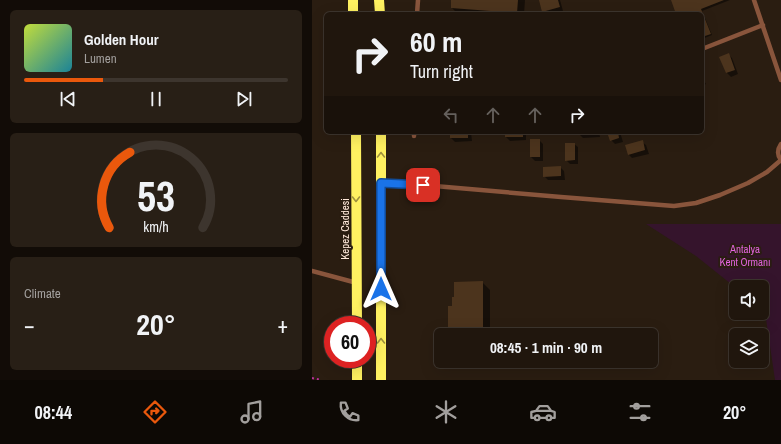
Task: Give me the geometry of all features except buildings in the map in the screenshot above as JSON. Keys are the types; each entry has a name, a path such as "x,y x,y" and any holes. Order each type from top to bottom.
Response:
{"main road":[{"path":"353,0 353,12"},
{"path":"380,0 380,12"},
{"name":"Kepez Caddesi","path":"356,134 357,316"},
{"path":"381,134 381,380"},
{"path":"357,368 357,380"}],"lane":[{"path":"417,12 418,0"},
{"path":"754,0 779,65 781,80"},
{"path":"704,47 763,25"},
{"path":"381,183 423,185 674,206 696,203 720,195 748,183 767,172 781,160 778,156 778,149 781,144"},
{"path":"312,272 357,283"}],"path":[{"path":"312,378 321,380"}],"green space":[{"name":"Antalya Kent Ormanı","path":"646,224 781,224 781,380 775,380 769,339 769,328 767,328 766,320 769,320 769,280 729,280 729,282 696,256"}],"route":[{"path":"381,289 381,183 423,185"}]}
